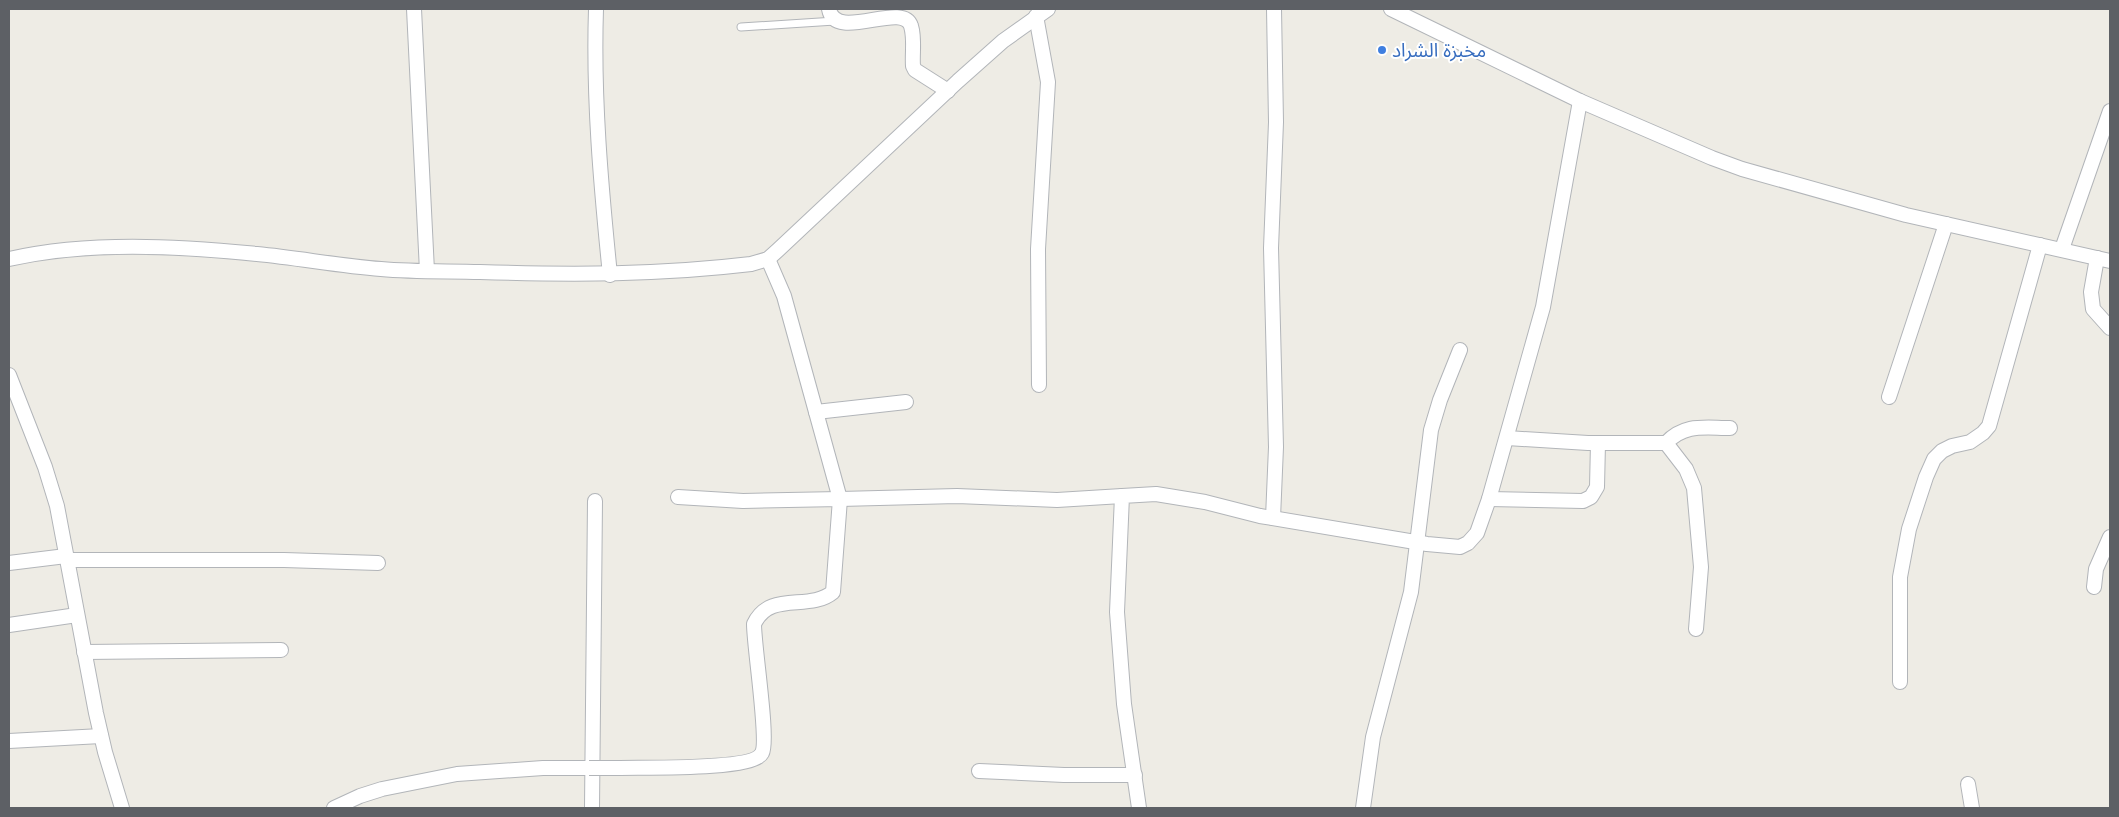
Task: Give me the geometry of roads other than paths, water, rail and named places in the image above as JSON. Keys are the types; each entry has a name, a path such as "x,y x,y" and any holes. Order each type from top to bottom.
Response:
{"street":[{"path":"414,9 426,270"},
{"path":"596,9 594,62 596,105 600,176 610,274"},
{"path":"9,259 82,249 162,247 258,254 383,269 610,274 751,264 768,259 942,87 1048,9"},
{"path":"1273,518 1276,447 1271,248 1276,122 1274,9"},
{"path":"1392,9 1580,101 1742,169 1870,206 2104,259 2091,292 2093,309 2110,328"},
{"path":"832,15 845,22 898,17 908,21 912,27 913,66 915,70 942,87"},
{"path":"1036,16 1048,82 1038,249 1039,385"},
{"path":"678,498 743,501 957,496 1018,500 1057,500 1156,494 1205,502 1273,518 1416,542 1460,547 1468,543 1477,533 1489,499 1543,307 1580,101"},
{"path":"2062,249 2110,111"},
{"path":"1889,397 1946,224"},
{"path":"1900,682 1900,577 1908,529 1934,459 1942,451 1952,446 1970,442 1989,426 2040,244"},
{"path":"334,808 360,796 382,789 457,774 543,768 734,765 760,757 763,752 764,735 754,624 764,609 774,605 818,599 828,596 833,592 840,499 784,296 768,259"},
{"path":"1363,808 1373,737 1411,592 1431,430 1440,400 1460,350"},
{"path":"9,376 52,490 61,523 101,736 119,807"},
{"path":"816,412 906,402"},
{"path":"1507,438 1598,443 1666,443 1675,434 1685,429 1730,428"},
{"path":"1489,499 1583,501 1591,497 1598,487 1598,443"},
{"path":"1666,443 1686,469 1694,488 1701,567 1696,630"},
{"path":"1122,496 1117,612 1124,704 1139,808"},
{"path":"592,808 595,501"},
{"path":"2094,587 2096,569 2110,537"},
{"path":"9,563 67,558 378,563"},
{"path":"9,625 77,615"},
{"path":"84,652 281,650"},
{"path":"9,741 101,736"},
{"path":"979,771 1064,775 1135,775"},
{"path":"1968,784 1972,808"}],"lane":[{"path":"741,27 832,15"}],"place":[{"name":"مخبزة الشراد","path":"1382,50"}]}
